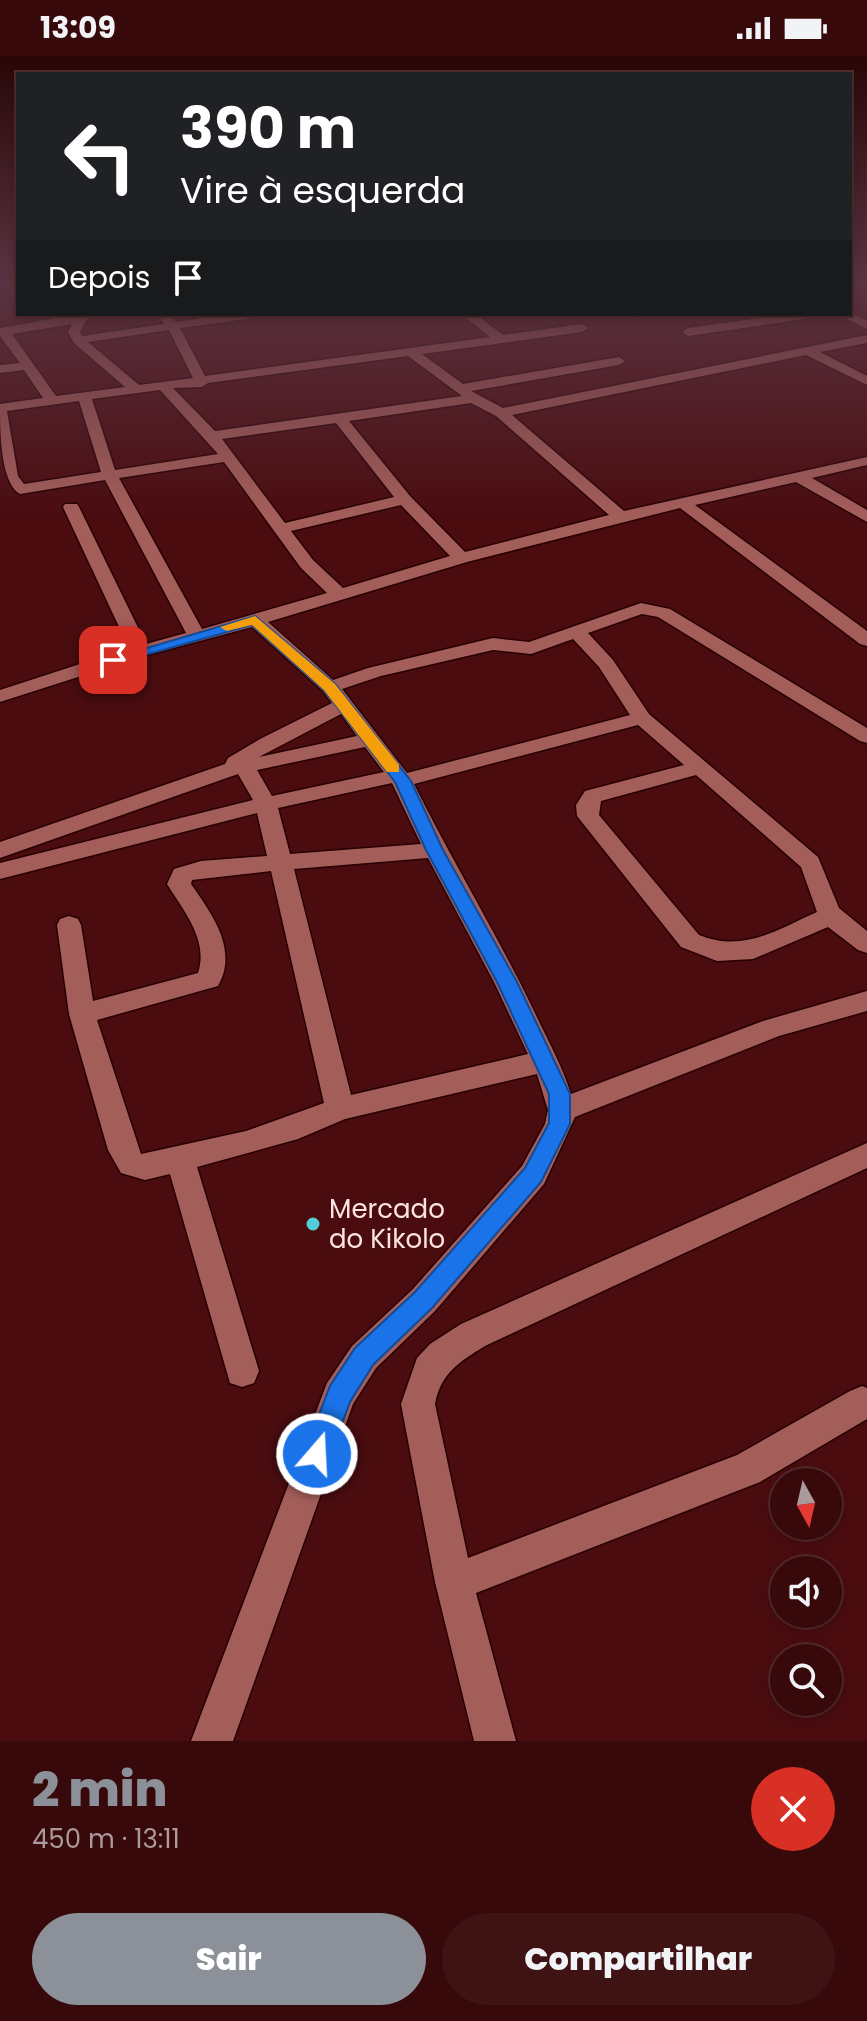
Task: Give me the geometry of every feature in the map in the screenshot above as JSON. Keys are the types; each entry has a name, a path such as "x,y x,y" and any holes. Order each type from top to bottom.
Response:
{"street":[{"path":"22,361 52,401"},
{"path":"102,361 138,391"},
{"path":"191,361 202,383"},
{"path":"226,457 20,489 10,476 0,410 359,361"},
{"path":"423,361 473,399 501,413 621,517"},
{"path":"459,389 619,361"},
{"path":"501,413 766,361"},
{"path":"827,361 867,381"},
{"path":"0,369 26,366"},
{"path":"165,388 212,436 307,564 338,593"},
{"path":"85,398 110,476 196,635"},
{"path":"212,436 473,399"},
{"path":"340,418 404,499 461,558"},
{"path":"2,692 461,558 621,517 867,461"},
{"path":"844,466 867,479"},
{"path":"799,477 867,517"},
{"path":"281,529 404,499"},
{"path":"684,504 867,640"},
{"path":"71,507 140,651"},
{"path":"330,687 375,672 493,644 531,648 641,608 664,613 867,737"},
{"path":"212,1741 339,1395 364,1357 424,1300 533,1175 559,1124 562,1110 559,1094 545,1061 507,982 435,850 400,778 330,687 255,620"},
{"path":"576,631 606,664 642,718 810,862 819,876 825,906 831,916 867,944"},
{"path":"234,769 251,751 344,705"},
{"path":"0,871 266,804 400,778 642,718"},
{"path":"0,850 234,769 372,739"},
{"path":"701,767 593,796 587,805 588,816 690,941 717,952 753,950 831,916"},
{"path":"234,769 266,804 340,1109"},
{"path":"82,1014 209,979 214,969 207,929 179,884 182,875 201,869 435,850"},
{"path":"69,925 82,1014 123,1150 131,1164 145,1168 298,1127 340,1109 545,1061"},
{"path":"562,1110 772,1028 867,1001"},
{"path":"495,1741 454,1582 418,1404 422,1375 435,1361 473,1335 867,1155"},
{"path":"180,1159 242,1371"},
{"path":"454,1582 747,1469 862,1403"}],"slow traffic":[{"path":"227,627 255,620 330,687 393,768"}],"place":[{"name":"Mercado do Kikolo","path":"313,1224"}],"route":[{"path":"113,660 255,620 330,687 402,781 435,850 507,982 559,1094 562,1110 559,1124 533,1175 424,1300 364,1357 339,1395 317,1454"}]}
